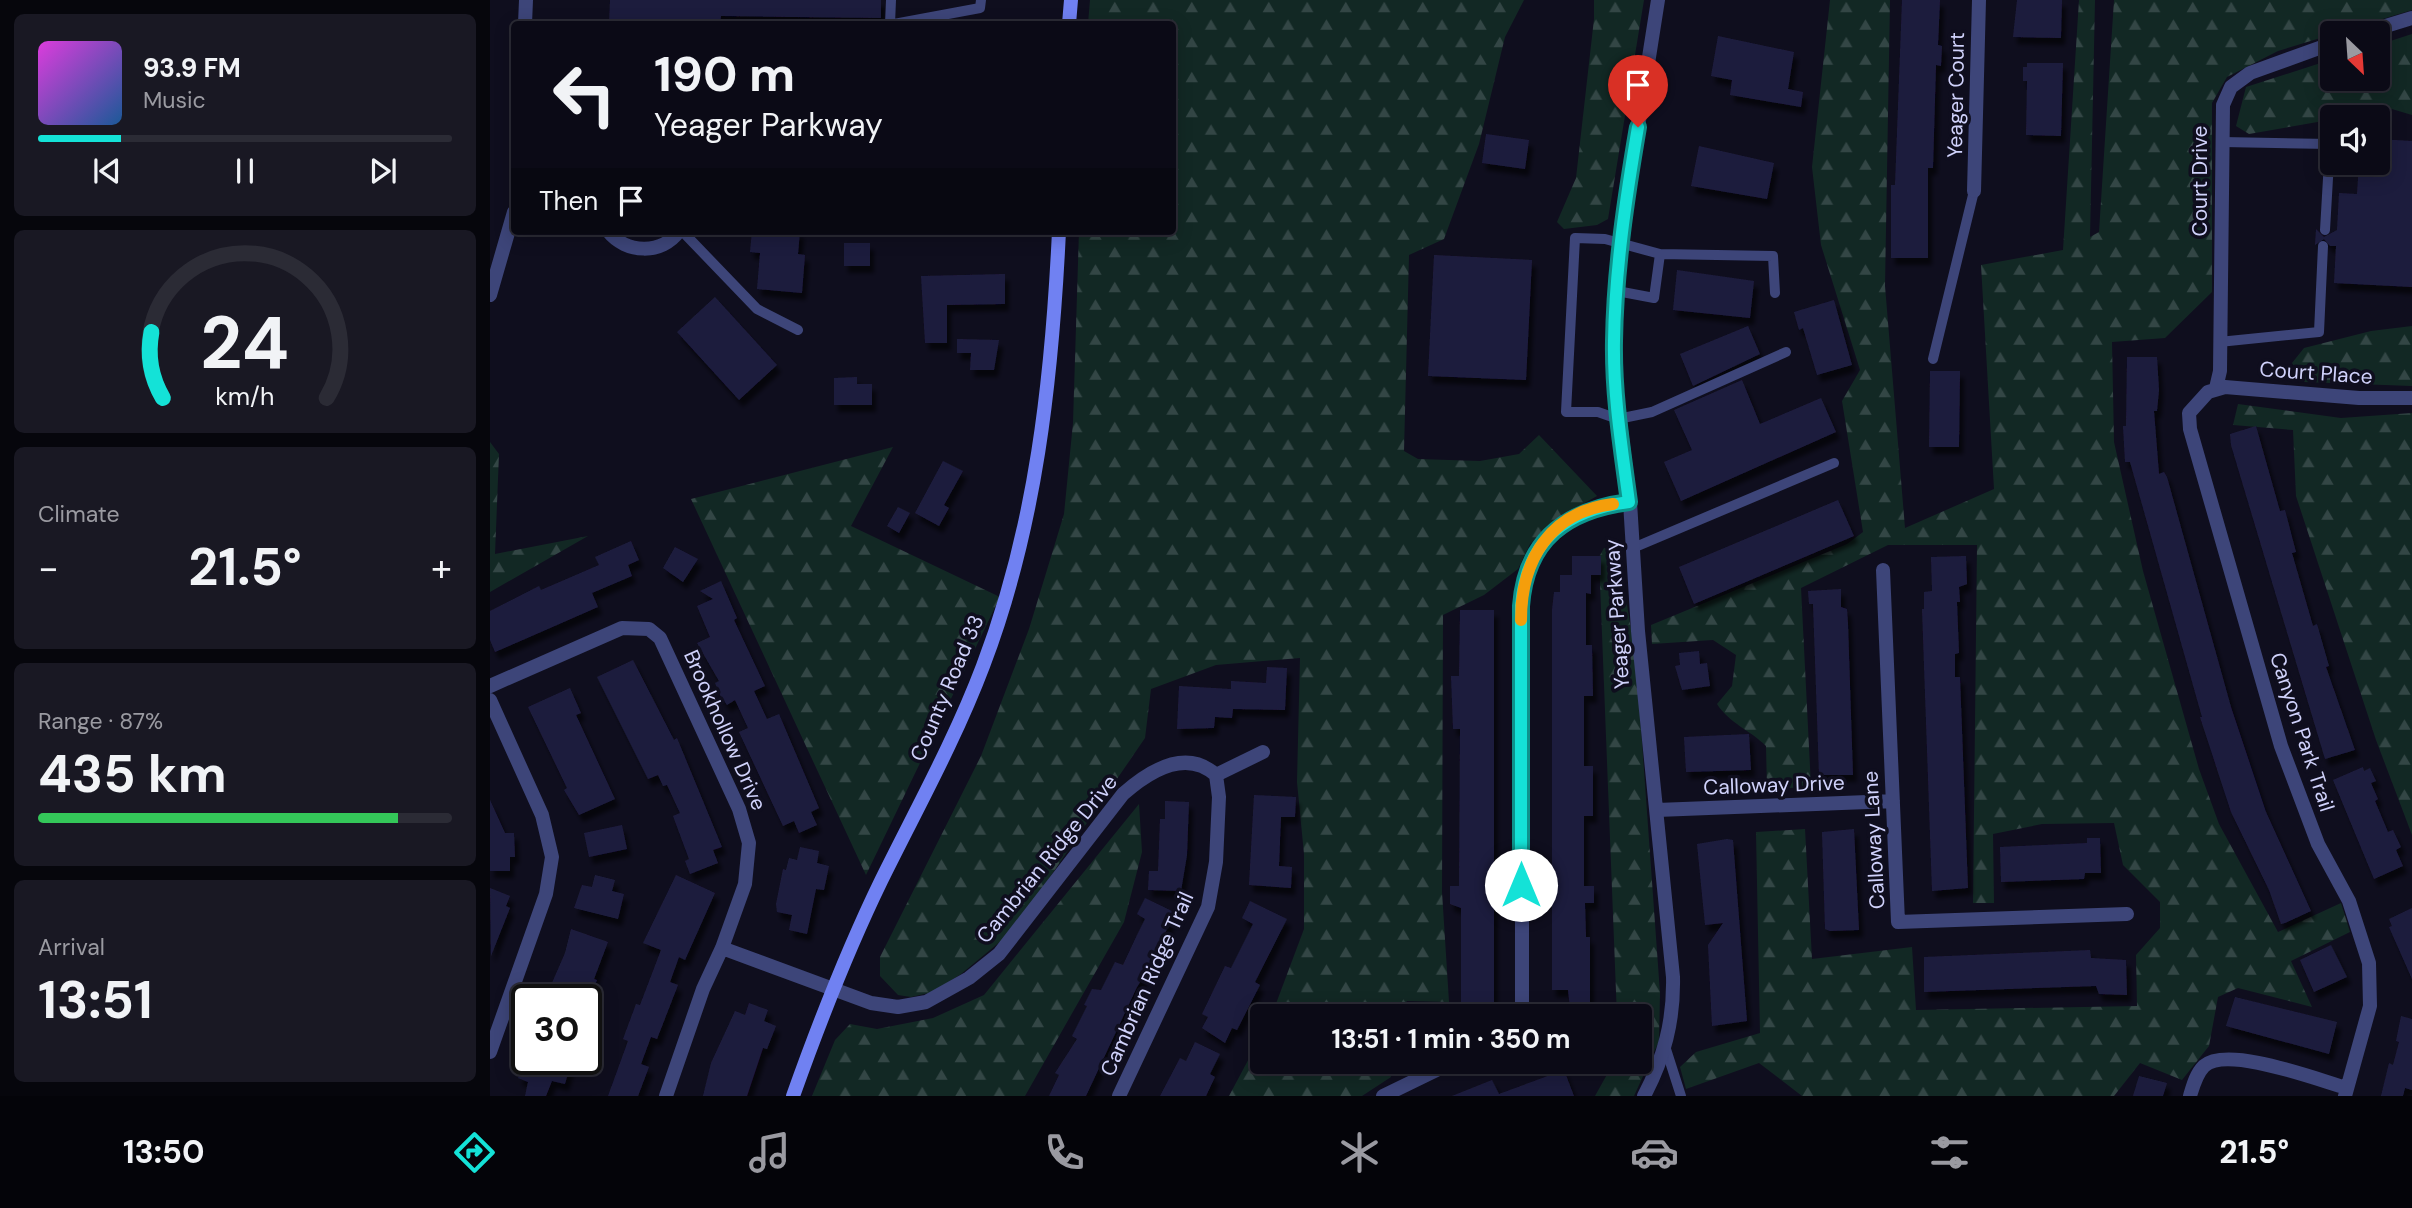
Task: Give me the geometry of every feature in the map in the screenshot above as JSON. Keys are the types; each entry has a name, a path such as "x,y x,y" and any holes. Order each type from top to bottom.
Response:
{"street":[{"path":"525,21 526,0"},
{"path":"1069,21 1071,0"},
{"name":"Yeager Parkway","path":"1644,1096 1665,1046 1674,1009 1673,977 1629,502 1618,419 1614,342 1622,246 1658,0"},
{"name":"Yeager Court","path":"1974,191 1979,0"},
{"path":"2390,25 2412,18"},
{"name":"Court Drive","path":"2216,388 2223,105 2239,79 2320,47"},
{"path":"490,295 511,222"},
{"path":"613,235 625,246 648,249 668,242 676,235"},
{"name":"County Road 33","path":"793,1096 834,990 880,884 971,698 1008,593 1042,435 1051,356 1059,235"},
{"name":"Court Place","path":"2216,388 2359,398 2412,398"},
{"name":"Canyon Park Trail","path":"2216,388 2192,407 2190,429 2281,746 2318,844 2349,901 2369,963 2370,1006 2346,1092"},
{"path":"1522,1004 1522,589 1531,561 1552,532 1590,509 1629,502"},
{"name":"Calloway Lane","path":"1883,570 1898,922 2127,914"},
{"name":"Brookhollow Drive","path":"490,686 622,628 641,627 655,632 739,809 746,830 748,871 722,948 703,989 667,1096"},
{"path":"490,700 542,815 552,857 546,894 490,1052"},
{"path":"1216,775 1263,752"},
{"name":"Cambrian Ridge Drive","path":"722,948 871,1003 898,1007 926,1002 951,990 999,954 1115,804 1134,784 1157,770 1184,762 1201,764 1216,775"},
{"name":"Cambrian Ridge Trail","path":"1119,1096 1208,907 1216,862 1219,797 1216,775"},
{"name":"Calloway Drive","path":"1657,810 1893,801"},
{"path":"2190,1096 2204,1066 2224,1058 2346,1092"},
{"path":"1383,1096 1428,1074"}],"lane":[{"path":"891,0 892,21"},
{"path":"909,21 981,8 981,0"},
{"path":"2223,142 2330,144 2325,230"},
{"path":"1933,359 1974,191"},
{"path":"685,235 757,309 798,330"},
{"path":"1776,293 1773,256 1660,254 1622,246 1605,239 1575,238 1566,412 1598,412 1618,419 1652,412 1786,352"},
{"path":"2219,342 2319,332 2323,246"},
{"path":"1617,291 1654,298 1660,254"},
{"path":"1633,548 1834,463"},
{"path":"1665,1046 1681,1096"}],"green space":[{"path":"1090,0 1524,0 1505,37 1479,144 1444,239 1409,255 1404,451 1418,459 1480,461 1519,454 1539,435 1597,496 1556,519 1530,544 1518,569 1484,595 1443,615 1442,892 1449,1002 1276,1004 1304,929 1304,854 1297,782 1300,658 1216,665 1151,689 1145,738 1013,931 961,974 933,992 911,997 898,995 880,976 880,957 981,756 1029,629 1064,514 1073,423 1079,235 1176,235 1176,21 1088,21"},
{"path":"1594,0 1644,0 1608,219 1597,225 1564,229 1557,222 1576,178"},
{"path":"1830,0 1890,0 1885,286 1905,528 1994,489 1981,265 2063,250 2079,0 2095,0 2090,237 2099,232 2114,0 2412,0 2412,10 2376,21 2320,21 2320,38 2278,51 2227,77 2212,103 2212,292 2165,338 2112,342 2114,442 2143,571 2199,769 2219,824 2278,932 2341,903 2350,932 2291,961 2312,1007 2238,988 2218,997 2209,1046 2182,1080 2140,1063 2114,1096 1802,1096 1759,1063 1686,1089 1680,1067 1696,1052 1760,1033 1756,832 1805,829 1812,959 1912,947 1916,1010 2137,1006 2136,955 2160,928 2160,902 2123,865 2114,823 2042,824 1993,834 1994,903 1973,903 1977,545 1888,545 1801,588 1811,787 1767,789 1766,746 1727,716 1717,704 1732,686 1736,655 1713,640 1652,644 1651,625 1847,544 1863,532 1842,401 1860,370 1821,245 1812,167"},
{"path":"2412,34 2412,115 2390,109 2390,105 2320,105 2320,122 2249,134 2236,126 2246,87 2320,63 2320,91 2390,91 2390,41"},
{"path":"2412,326 2412,386 2304,382 2292,363 2304,348 2371,331"},
{"path":"2238,404 2341,418 2412,413 2412,835 2376,740 2296,496 2293,430 2233,425"},
{"path":"490,442 499,454 495,554 588,536 490,592"},
{"path":"893,447 851,526 1000,597 866,875 691,499"},
{"path":"1604,548 1618,551 1636,659 1660,993 1659,1041 1652,1056 1652,1004 1616,1004 1599,557"},
{"path":"1139,804 1142,852 1124,922 1025,1096 812,1096 835,1040 850,1024 877,1029 933,1018 984,995"},
{"path":"1250,1057 1250,1074 1391,1074 1391,1077 1362,1096 1229,1096"},
{"path":"1607,1074 1644,1074 1634,1096 1595,1096"}],"building":[{"path":"610,0 881,0 881,18 721,16 720,21 609,21"},
{"path":"1902,0 1940,0 1938,45 1942,46 1941,66 1936,65 1933,168 1928,168 1928,258 1891,258 1891,185 1895,185"},
{"path":"2017,0 2062,0 2061,38 2013,37"},
{"path":"1718,36 1794,52 1788,89 1803,92 1801,107 1730,95 1732,80 1711,76"},
{"path":"2027,63 2063,63 2061,136 2026,135 2027,81 2023,81 2023,67 2027,67"},
{"path":"1486,134 1529,140 1525,169 1482,163"},
{"path":"2390,140 2412,141 2412,287 2334,283 2336,246 2330,246 2324,239 2315,245 2316,229 2324,237 2337,230 2339,193 2357,194 2358,175 2390,175"},
{"path":"1699,146 1774,163 1767,199 1691,186"},
{"path":"752,235 800,235 798,254 805,255 802,293 757,289 760,253 750,252"},
{"path":"844,243 870,243 870,266 844,266"},
{"path":"1434,255 1532,260 1526,380 1428,376"},
{"path":"1677,270 1754,281 1750,318 1673,310"},
{"path":"1005,274 1005,304 947,305 947,343 925,343 921,276"},
{"path":"715,297 777,365 739,400 677,332"},
{"path":"1834,300 1852,365 1817,375 1803,328 1799,330 1794,312"},
{"path":"1748,326 1760,354 1693,386 1680,354"},
{"path":"957,339 999,340 994,370 970,370 971,353 957,353"},
{"path":"2127,357 2157,357 2159,390 2157,411 2154,411 2159,474 2164,472 2167,477 2231,707 2266,812 2311,911 2285,923 2281,924 2269,890 2231,812 2200,717 2130,462 2125,462 2123,426 2126,426"},
{"path":"1930,371 1960,371 1959,447 1929,447"},
{"path":"857,377 857,384 872,384 872,405 834,405 834,378"},
{"path":"1742,380 1760,424 1821,398 1836,432 1681,501 1664,462 1692,450 1674,410"},
{"path":"2256,426 2280,511 2285,510 2296,552 2292,553 2313,626 2317,624 2329,666 2326,667 2355,750 2325,759 2231,445 2230,434"},
{"path":"943,461 963,471 944,505 949,508 939,526 915,513"},
{"path":"1838,500 1854,536 1694,604 1679,567"},
{"path":"898,507 910,513 899,533 887,526"},
{"path":"631,541 639,560 628,565 632,576 592,593 598,607 495,652 490,640 490,611 539,586 541,590 599,565 595,557"},
{"path":"675,547 698,559 683,582 663,568"},
{"path":"1572,556 1601,556 1601,575 1591,575 1591,594 1586,593 1586,645 1592,645 1593,696 1584,696 1584,766 1593,766 1593,816 1584,816 1584,886 1594,886 1594,903 1585,903 1586,937 1590,937 1590,1004 1570,1004 1568,990 1552,990 1552,610 1554,592 1560,592 1560,575 1572,575"},
{"path":"1966,556 1967,584 1959,587 1960,602 1957,602 1959,653 1955,654 1955,677 1960,677 1968,888 1932,891 1922,609 1924,592 1932,591 1931,557"},
{"path":"721,581 737,618 734,620 765,686 754,691 767,719 779,714 819,808 811,812 817,825 799,833 794,821 783,826 739,732 748,728 735,700 727,705 720,695 715,683 719,681 697,643 710,637 697,606 713,599 700,591"},
{"path":"1841,589 1841,607 1847,609 1848,624 1853,775 1819,775 1813,604 1809,604 1808,591"},
{"path":"1460,610 1494,610 1494,1004 1461,1004 1461,908 1450,904 1450,886 1459,886 1460,729 1453,729 1451,676 1459,676"},
{"path":"1699,651 1700,664 1707,663 1710,686 1682,690 1675,666 1680,665 1679,653"},
{"path":"633,660 674,740 677,738 722,847 713,850 718,863 690,874 685,861 689,859 673,816 680,813 667,785 663,786 658,775 648,779 597,677"},
{"path":"1267,667 1287,668 1285,710 1233,709 1232,718 1215,717 1214,728 1177,729 1179,686 1231,689 1231,681 1266,683"},
{"path":"570,688 581,713 576,715 615,799 579,815 564,790 567,788 528,707"},
{"path":"1749,734 1751,770 1686,772 1684,737"},
{"path":"2363,767 2364,771 2370,768 2376,781 2371,783 2378,799 2375,801 2388,832 2393,830 2401,847 2396,850 2403,866 2374,879 2333,780"},
{"path":"1254,795 1296,797 1295,817 1281,817 1279,866 1292,867 1291,888 1249,885"},
{"path":"490,800 505,833 514,833 515,857 510,857 510,871 490,871"},
{"path":"1165,801 1189,802 1187,855 1181,891 1148,890 1149,871 1158,871 1160,819 1165,819"},
{"path":"622,825 627,849 589,857 584,833"},
{"path":"1854,829 1859,930 1830,931 1825,929 1822,832"},
{"path":"2087,838 2100,838 2101,873 2085,873 2084,879 2001,882 2000,847 2087,843"},
{"path":"1733,840 1747,1021 1712,1026 1708,945 1723,923 1705,925 1697,844"},
{"path":"800,847 819,851 817,863 829,866 824,890 816,889 807,934 789,930 792,915 777,912 776,904 783,869 786,870 789,858 797,860"},
{"path":"595,875 615,880 612,891 624,894 618,919 574,908 582,885 592,887"},
{"path":"676,875 715,893 685,960 679,957 670,982 678,985 657,1039 651,1037 641,1064 649,1067 638,1096 608,1096 628,1041 623,1039 636,1004 640,1005 661,950 643,943"},
{"path":"490,888 510,896 506,906 510,908 491,956"},
{"path":"1145,898 1174,912 1154,960 1137,987 1086,1096 1049,1096 1059,1075 1055,1073 1077,1039 1072,1036 1092,989 1101,990 1115,962 1123,965 1145,919 1137,914"},
{"path":"1250,901 1287,919 1255,982 1260,985 1237,1030 1232,1028 1225,1043 1202,1028 1208,1017 1202,1014 1225,966 1231,968 1253,924 1242,918"},
{"path":"2412,908 2412,979 2389,927 2392,926 2389,919"},
{"path":"571,929 608,942 594,979 597,980 596,984 552,984 565,953"},
{"path":"2331,945 2347,977 2314,992 2300,960"},
{"path":"2090,950 2091,958 2126,960 2127,995 2099,994 2096,986 1924,992 1924,957"},
{"path":"2235,997 2337,1022 2329,1054 2226,1026"},
{"path":"749,1003 768,1010 764,1021 776,1026 767,1049 763,1048 747,1096 703,1096 711,1063 735,1011 745,1015"},
{"path":"2401,1016 2412,1019 2412,1090 2405,1088 2403,1096 2381,1096 2389,1063 2393,1065 2399,1042 2396,1041"},
{"path":"1195,1042 1220,1054 1210,1074 1215,1077 1206,1096 1160,1096 1180,1058 1186,1061"},
{"path":"1553,1074 1566,1074 1574,1096 1452,1096 1492,1080 1499,1094"},
{"path":"519,1075 568,1075 565,1084 552,1081 546,1096 525,1096 528,1082 518,1078"},
{"path":"2139,1076 2167,1083 2163,1096 2133,1096"}],"slow traffic":[{"path":"1521,620 1525,573 1552,532 1590,509 1613,504"}],"route":[{"path":"1521,885 1521,606 1525,573 1552,532 1566,522 1590,509 1629,502 1616,401 1614,342 1615,302 1638,127"}]}
